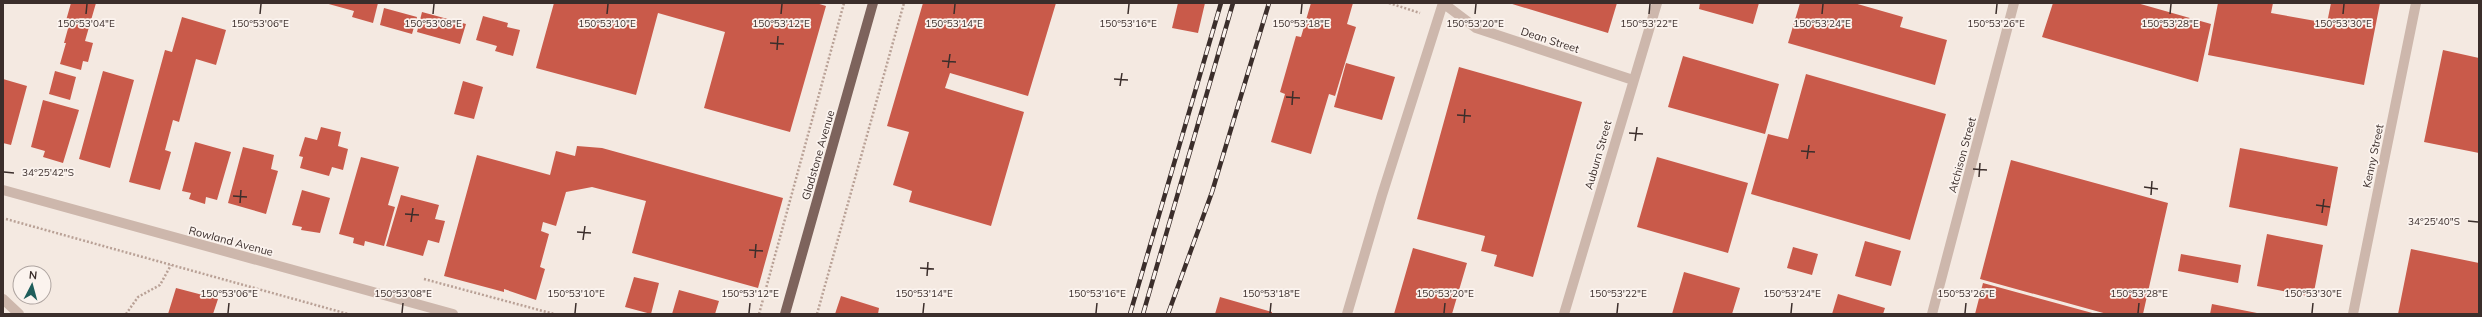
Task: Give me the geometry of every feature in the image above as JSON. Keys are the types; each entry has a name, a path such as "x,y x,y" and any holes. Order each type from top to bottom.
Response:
{"main road":[{"name":"Gladstone Avenue","path":"786,314 873,3"}],"street":[{"name":"Dean Street","path":"1443,3 1476,28 1633,80"},
{"path":"1347,314 1382,195 1443,3"},
{"name":"Auburn Street","path":"1564,314 1657,3"},
{"name":"Atchison Street","path":"1932,314 2014,3"},
{"name":"Kenny Street","path":"2353,314 2416,3"},
{"name":"Rowland Avenue","path":"3,190 453,314"},
{"path":"3,300 19,314"}],"path":[{"path":"759,314 844,3"},
{"path":"817,314 904,3"},
{"path":"1389,3 1420,13"},
{"path":"6,219 348,314"},
{"path":"126,314 138,297 160,285 171,265"},
{"path":"424,279 554,314"}],"building":[{"path":"71,3 96,3 85,41 93,43 88,62 83,61 81,70 60,64 69,25 65,24"},
{"path":"325,3 378,3 373,23 352,17 354,11"},
{"path":"554,3 816,3 826,6 790,132 704,108 725,32 658,13 636,95 536,68"},
{"path":"923,3 1056,3 1028,96 950,73 945,88 1024,112 991,226 909,202 912,191 893,185 909,132 887,126"},
{"path":"1178,3 1205,3 1198,33 1172,28"},
{"path":"1311,3 1353,3 1347,24 1356,27 1335,96 1329,94 1311,154 1271,142 1285,94 1280,92 1296,36 1301,37"},
{"path":"1509,3 1617,3 1608,33"},
{"path":"1700,3 1759,3 1753,24 1699,9"},
{"path":"1800,3 1854,3 1903,17 1900,27 1947,40 1935,85 1788,43"},
{"path":"2053,3 2137,3 2211,24 2198,82 2042,37"},
{"path":"2218,3 2273,3 2271,13 2327,23 2331,3 2380,3 2364,85 2208,55"},
{"path":"384,8 417,17 412,34 380,25"},
{"path":"422,12 466,24 460,44 417,32"},
{"path":"483,16 508,23 507,27 520,30 513,56 495,51 497,46 476,40"},
{"path":"182,17 226,30 216,65 196,59 179,122 173,120 165,150 171,152 160,190 129,182 165,50 172,52"},
{"path":"2443,50 2479,58 2479,153 2424,142"},
{"path":"1683,56 1779,84 1765,134 1668,107"},
{"path":"1346,63 1395,77 1382,120 1334,107"},
{"path":"1459,67 1582,102 1533,277 1494,266 1497,255 1481,251 1485,236 1417,219"},
{"path":"55,71 76,77 70,100 49,94"},
{"path":"103,71 134,80 110,168 79,159"},
{"path":"1806,74 1946,114 1910,240 1751,194 1768,134 1788,139"},
{"path":"3,79 27,86 11,145 3,143"},
{"path":"463,81 483,87 474,119 454,114"},
{"path":"43,100 79,110 63,163 43,157 45,151 31,147"},
{"path":"321,127 341,132 338,146 348,149 343,170 332,167 329,176 300,168 303,157 299,156 305,137 317,140"},
{"path":"195,142 231,152 217,200 206,197 205,204 189,199 191,193 182,191"},
{"path":"577,146 602,148 783,198 758,288 632,253 646,201 592,187 566,192 556,226 543,222 541,231 549,234 540,267 545,269 536,300 504,289 504,292 444,276 477,155 550,175 556,151 575,156"},
{"path":"243,147 274,155 271,169 278,171 266,214 228,203"},
{"path":"2240,148 2338,167 2327,226 2229,207"},
{"path":"361,157 399,167 388,205 395,207 384,246 365,241 364,246 353,243 354,238 339,234"},
{"path":"1657,157 1748,183 1728,253 1637,227"},
{"path":"2011,160 2168,203 2143,314 2107,314 1980,279"},
{"path":"302,190 330,198 320,233 301,230 302,227 292,225"},
{"path":"401,195 439,205 435,219 445,221 439,243 428,240 423,256 386,246"},
{"path":"2267,234 2323,245 2313,297 2257,286"},
{"path":"1865,241 1901,251 1891,286 1855,276"},
{"path":"1793,247 1818,254 1812,275 1787,268"},
{"path":"1413,248 1467,263 1452,314 1394,314"},
{"path":"2411,249 2479,263 2479,314 2398,314"},
{"path":"2181,254 2241,265 2238,283 2178,271"},
{"path":"1684,272 1740,288 1732,314 1672,314"},
{"path":"634,277 659,283 651,314 625,307"},
{"path":"1983,283 2096,314 1975,314"},
{"path":"176,288 218,299 213,314 168,314"},
{"path":"679,290 719,301 715,314 672,314"},
{"path":"1838,294 1885,308 1883,314 1832,314"},
{"path":"841,296 879,308 878,314 835,314"},
{"path":"1220,297 1272,312 1272,314 1215,314"},
{"path":"2212,304 2257,313 2257,314 2210,314"}],"railway":[{"path":"1130,314 1221,3"},
{"path":"1143,314 1233,3"},
{"path":"1168,314 1212,192 1269,3"}]}
